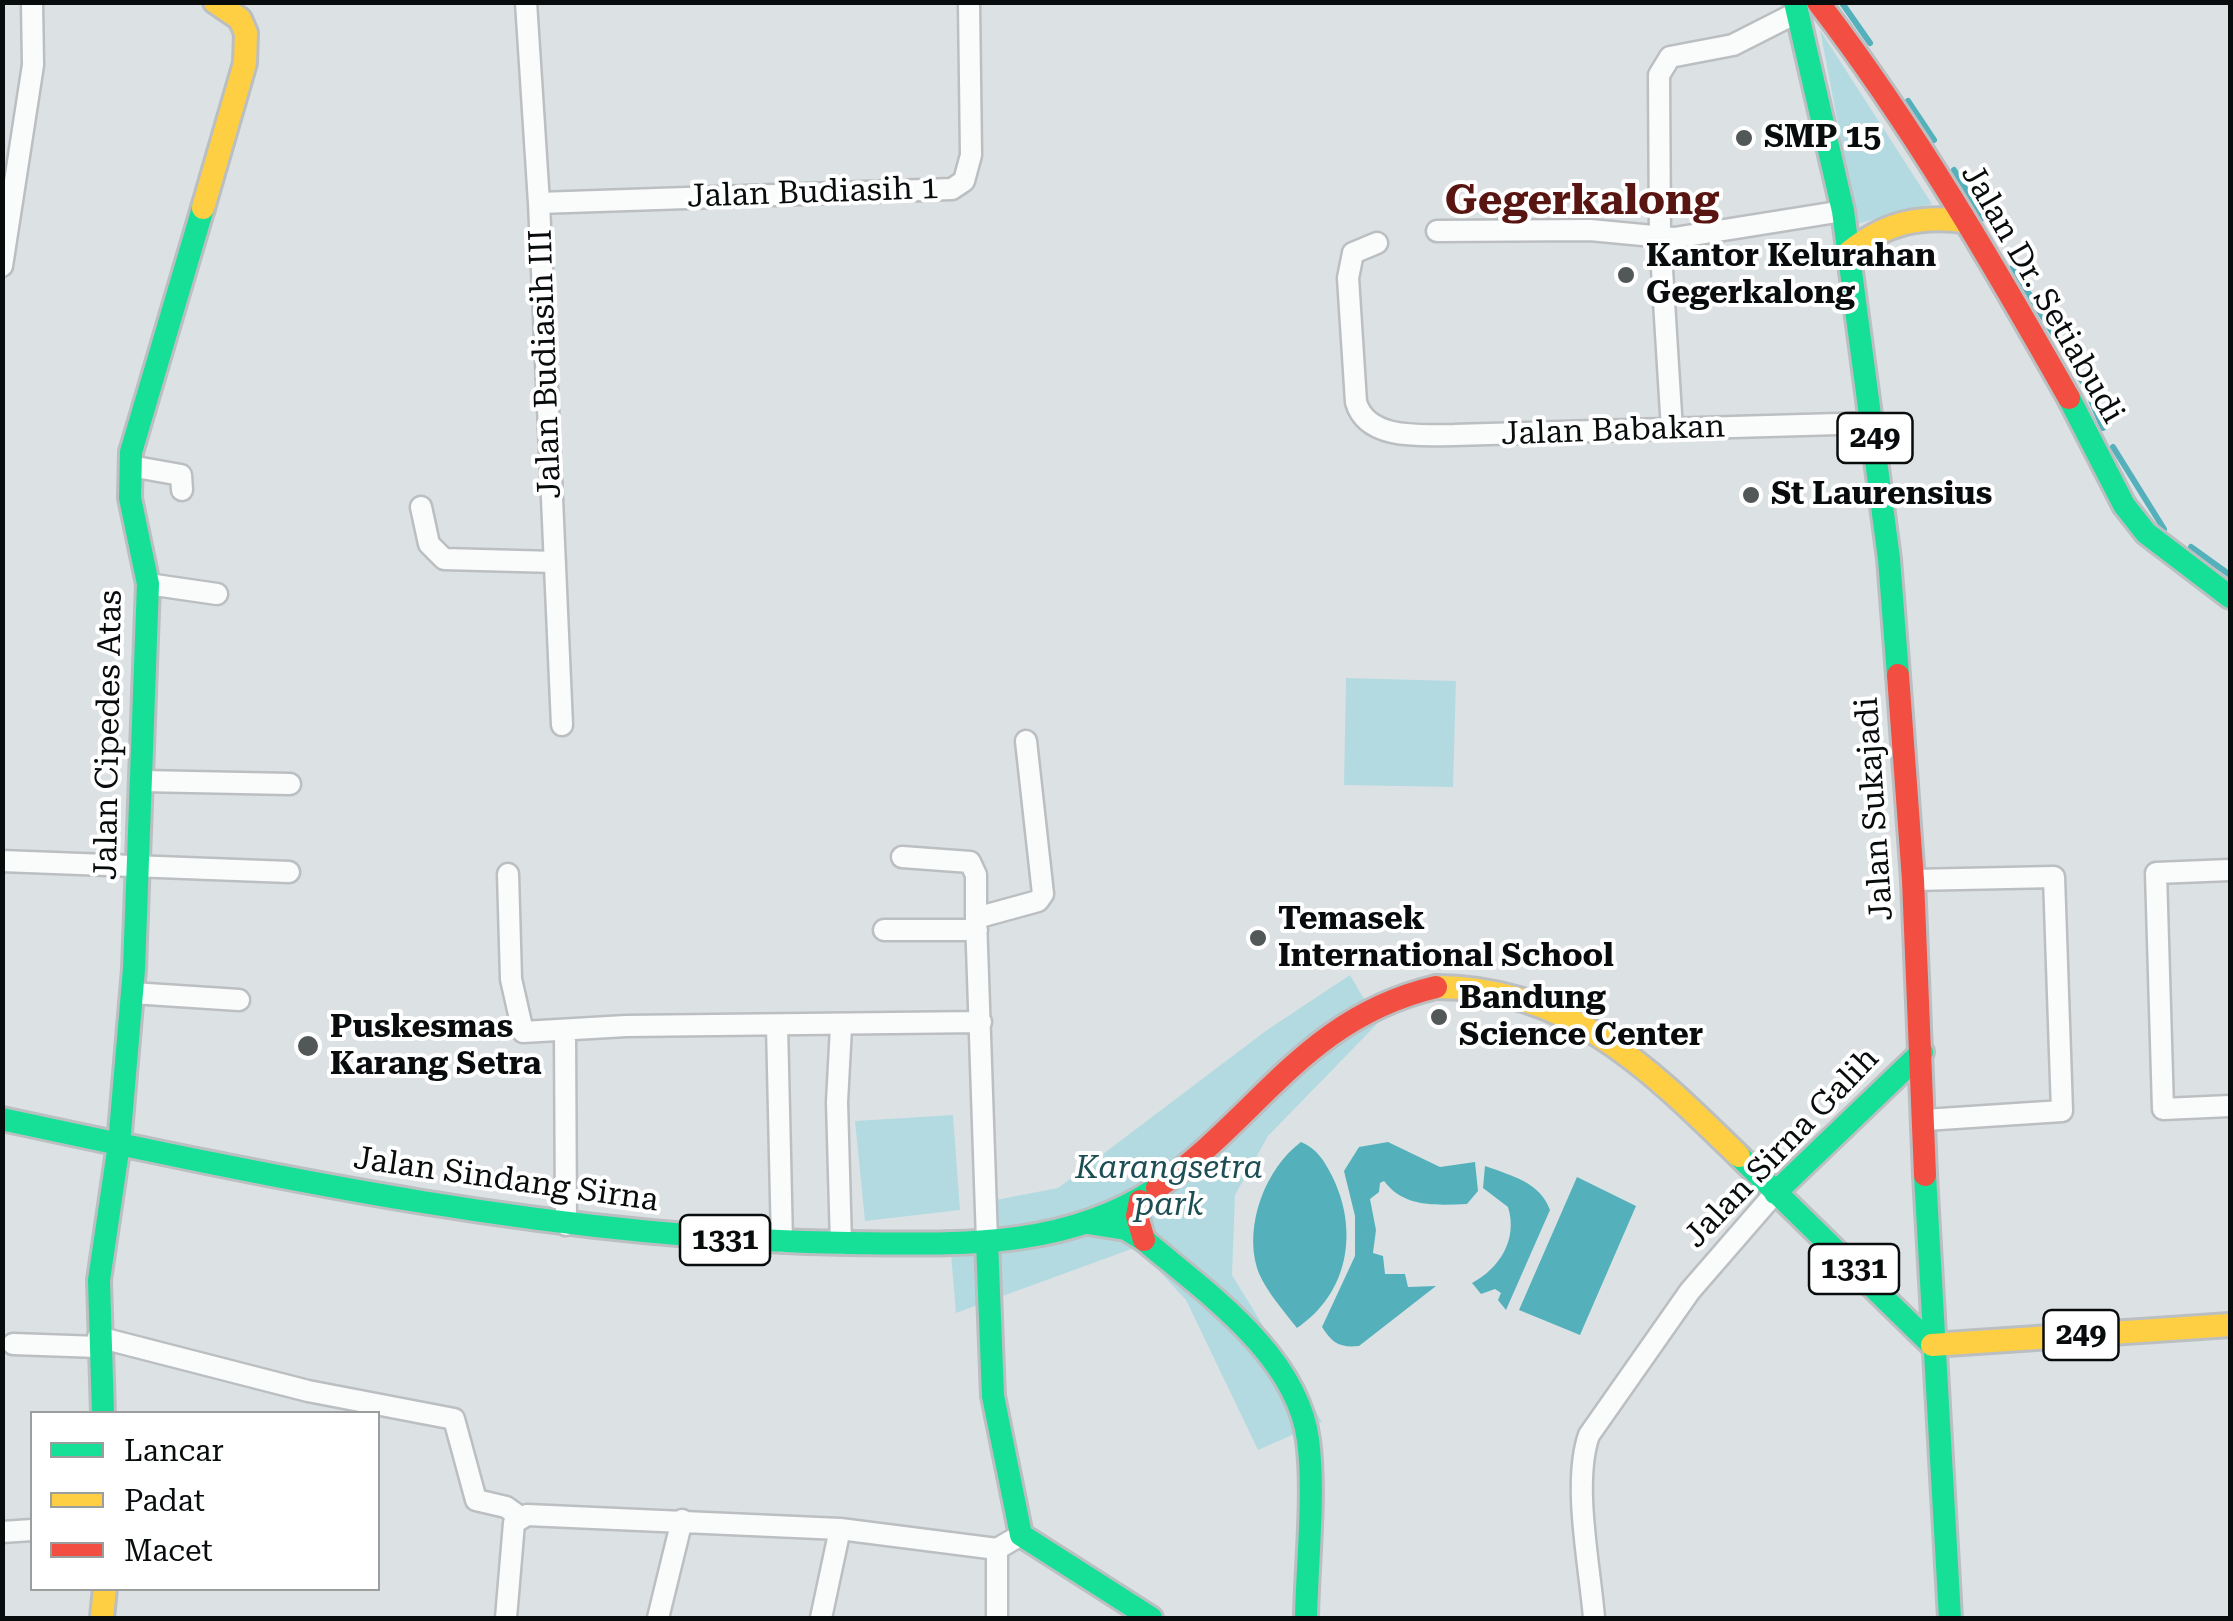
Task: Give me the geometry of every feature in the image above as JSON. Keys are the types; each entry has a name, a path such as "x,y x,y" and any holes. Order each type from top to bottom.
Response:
{"main road":[{"name":"Jalan Cipedes Atas","path":"103,1411 100,1280 118,1144 140,868 148,584 130,498 130,466 245,63 248,33 244,20 214,2"},
{"name":"Jalan Dr. Setiabudi","path":"1818,2 1851,44 2022,312 2124,505 2146,533 2230,597"},
{"name":"Jalan Sukajadi","path":"1795,8 1843,211 1873,423 1914,880 1932,1344 1950,1618"},
{"path":"1810,68 1828,50 1851,44"},
{"path":"1849,252 1871,232 1903,219 1936,216 1965,221"},
{"name":"Jalan Sindang Sirna","path":"2,1119 403,1201 566,1225 706,1240 842,1244 987,1241 1088,1224 1140,1201 1224,1136 1296,1058 1369,1008 1417,990 1470,984 1544,1002 1604,1036 1688,1103 1932,1344"},
{"name":"Jalan Sirna Galih","path":"1775,1193 1922,1052"},
{"path":"1140,1201 1137,1216 1144,1240"},
{"path":"1088,1224 1126,1229 1144,1240 1252,1334 1302,1413 1308,1439 1306,1618"},
{"path":"987,1241 993,1396 1021,1535 1151,1618"},
{"name":"249","path":"1932,1344 2230,1326"},
{"path":"102,1618 105,1591"}],"street":[{"path":"2,266 33,65 32,2"},
{"name":"Jalan Budiasih III","path":"526,2 540,203 562,725"},
{"name":"Jalan Budiasih 1","path":"540,203 946,191 958,186 968,174 972,155 968,2"},
{"path":"1672,430 1660,237 1659,75 1670,58 1733,45 1795,8"},
{"path":"1437,231 1590,230 1660,237 1727,232 1843,211"},
{"name":"Jalan Babakan","path":"1377,243 1360,248 1348,263 1359,412 1380,428 1410,435 1873,423"},
{"path":"130,466 182,475 182,490"},
{"path":"421,507 429,544 444,559 555,562"},
{"path":"148,584 217,594"},
{"path":"884,930 977,924 1038,901 1044,894 1026,741"},
{"path":"142,781 290,784"},
{"path":"902,856 970,862 976,875 987,1241"},
{"path":"2,861 289,872"},
{"path":"2230,870 2156,873 2163,1109 2230,1106"},
{"path":"508,874 511,979 522,1032 626,1026 841,1027 980,1022"},
{"path":"1914,880 2054,877 2062,1111 1925,1120"},
{"path":"132,993 239,1000"},
{"path":"777,1025 782,1242"},
{"path":"841,1027 837,1102 842,1244"},
{"path":"564,1032 566,1225"},
{"name":"Jalan Sirna Galih","path":"1594,1618 1582,1454 1589,1436 1690,1291 1775,1193"},
{"path":"14,1344 99,1337 308,1392 442,1413 456,1421 478,1503 506,1506 520,1517 682,1520 840,1529 996,1548 1021,1535"},
{"path":"506,1618 510,1542 514,1523 520,1517"},
{"path":"658,1618 682,1520"},
{"path":"821,1618 840,1529"},
{"path":"2,1532 30,1530"},
{"path":"996,1548 998,1618"}],"green space":[{"path":"1820,30 1932,204 1857,224"},
{"path":"1346,678 1456,681 1453,787 1344,785"},
{"name":"Karangsetra park","path":"1350,975 1378,1023 1268,1136 1235,1195 1232,1275 1322,1422 1258,1450 1186,1300 1137,1247 956,1313 950,1243 992,1242 990,1201 1058,1188 1267,1030"},
{"path":"953,1115 960,1210 865,1221 855,1121"}],"water":[{"path":"1301,1142 1320,1156 1332,1176 1347,1239 1338,1279 1328,1297 1297,1328 1260,1276 1253,1233 1268,1182"},
{"path":"1388,1142 1440,1167 1475,1162 1478,1191 1467,1204 1432,1204 1401,1196 1384,1181 1380,1183 1379,1192 1370,1199 1376,1230 1373,1253 1383,1256 1385,1274 1405,1274 1408,1287 1436,1286 1359,1346 1342,1345 1333,1341 1322,1327 1355,1256 1355,1216 1344,1171 1359,1147"},
{"path":"1485,1166 1532,1186 1550,1210 1506,1310 1498,1300 1501,1293 1495,1289 1481,1294 1472,1283 1498,1261 1511,1230 1508,1207 1483,1188"},
{"path":"1577,1177 1636,1206 1580,1335 1519,1310"}],"waterway":[{"path":"1842,3 1870,43"},
{"path":"1908,101 1934,140"},
{"path":"1954,170 1983,218"},
{"path":"2013,267 2035,304"},
{"path":"2038,309 2082,381"},
{"path":"2091,400 2103,428"},
{"path":"2113,447 2164,529"},
{"path":"2191,547 2230,575"}],"traffic: fast":[{"path":"1795,2 1843,211 1889,559 1898,675"},
{"path":"103,1411 99,1280 119,1144 134,969 148,584 130,498 131,452 203,208"},
{"path":"2069,398 2124,505 2146,533 2230,597"},
{"path":"1775,1193 1922,1052"},
{"path":"2,1119 422,1202 528,1218 741,1239 929,1244 1008,1239 1085,1223 1157,1188"},
{"path":"1739,1156 1932,1345"},
{"path":"1925,1175 1950,1618"},
{"path":"1088,1223 1126,1229 1144,1240 1244,1327 1286,1380 1300,1409 1310,1460 1306,1618"},
{"path":"987,1241 993,1396 1021,1535 1151,1618"}],"traffic: slow":[{"path":"203,208 245,63 246,33 240,19 215,2"},
{"path":"1849,252 1876,234 1904,223 1933,219 1965,221"},
{"path":"1436,987 1484,991 1527,1001 1567,1018 1639,1064 1739,1156"},
{"path":"1932,1345 2230,1325"},
{"path":"102,1618 105,1591"}],"traffic: jam":[{"path":"1818,2 1919,146 2069,398"},
{"path":"1898,675 1913,880 1925,1175"},
{"path":"1157,1188 1226,1131 1317,1045 1352,1021 1436,987"},
{"path":"1140,1201 1137,1216 1144,1240"}],"place":[{"name":"SMP 15","path":"1744,138"},
{"name":"Kantor Kelurahan Gegerkalong","path":"1626,275"},
{"name":"St Laurensius","path":"1751,495"},
{"name":"Temasek International School","path":"1258,938"},
{"name":"Bandung Science Center","path":"1439,1017"},
{"name":"Puskesmas Karang Setra","path":"308,1046"}],"district":[{"name":"Gegerkalong","path":"1582,202"}]}
